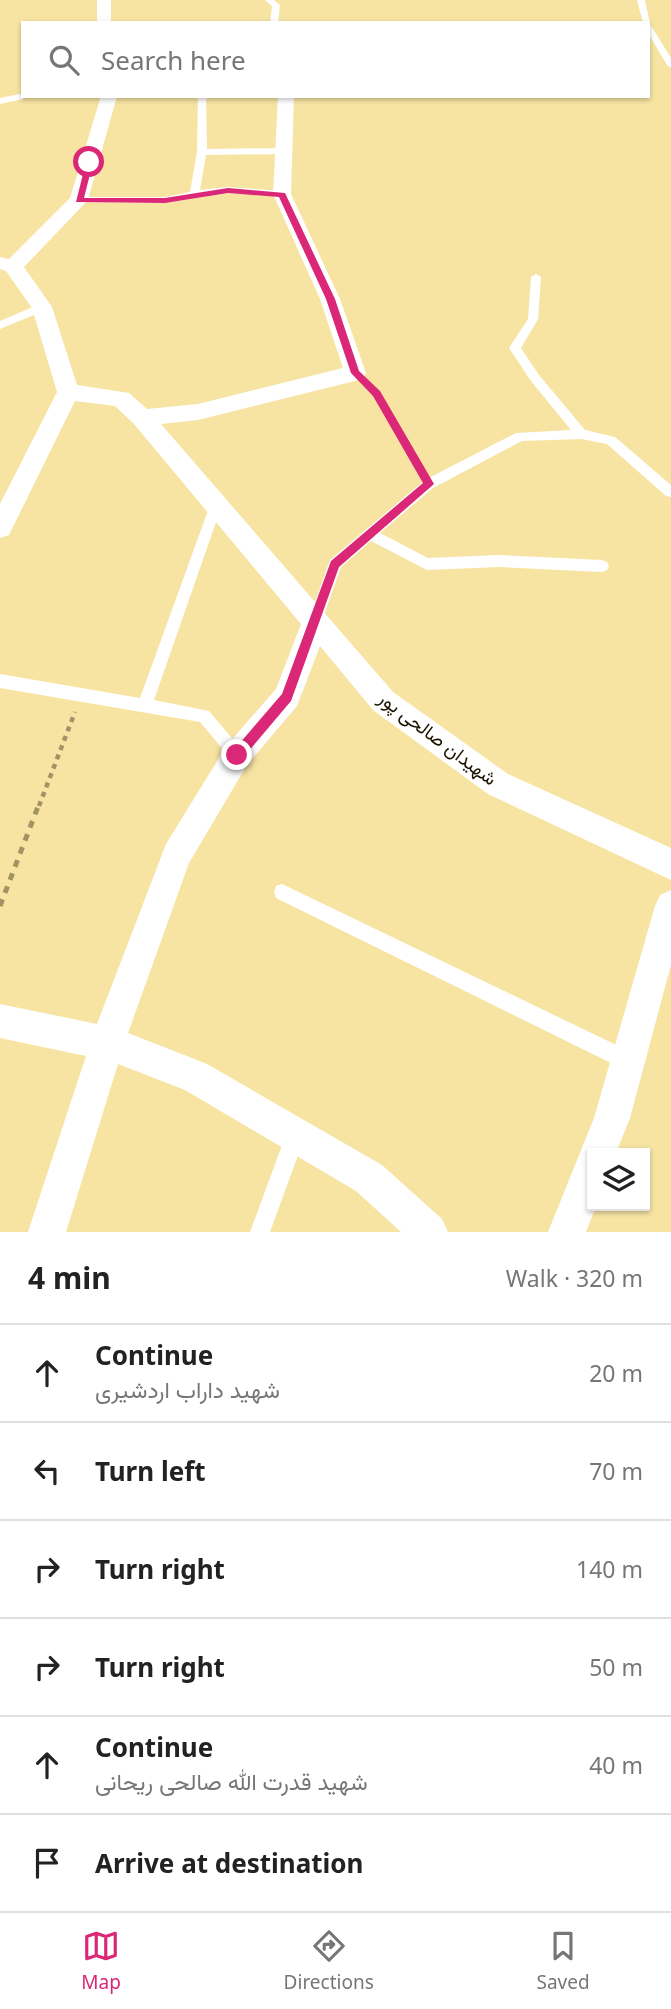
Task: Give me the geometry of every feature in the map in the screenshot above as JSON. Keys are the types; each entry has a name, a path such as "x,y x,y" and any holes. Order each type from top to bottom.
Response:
{"street":[{"path":"104,0 104,21"},
{"path":"0,528 68,391 42,307 6,265 79,200 108,98"},
{"path":"142,418 198,412 355,373 330,299 282,194 286,98"},
{"name":"شهیدان صالحی پور","path":"68,391 121,400 142,418 383,701 498,784 671,864"},
{"path":"47,1232 107,1043 177,855 237,755 287,698 316,622"},
{"path":"600,1148 612,1118 671,906"},
{"path":"0,1021 107,1043 195,1076 369,1178 429,1232"},
{"path":"567,1232 587,1181"}],"lane":[{"path":"269,0 276,5 274,21"},
{"path":"641,0 647,21"},
{"path":"650,28 671,65"},
{"path":"0,101 20,97"},
{"path":"194,194 202,152 202,98"},
{"path":"202,152 284,151"},
{"path":"79,200 165,200 228,190 282,194"},
{"path":"536,278 533,319 515,348 535,378 581,434"},
{"path":"0,325 42,307"},
{"path":"316,622 335,564 429,484 520,436 581,434 611,440 671,492"},
{"path":"145,704 216,505"},
{"path":"370,534 427,564 498,561 601,566"},
{"path":"0,681 204,716 237,755"},
{"path":"282,892 628,1061"},
{"path":"260,1232 295,1135"}],"path":[{"path":"355,373 376,394 429,484"},
{"path":"0,906 82,695"}],"route":[{"path":"89,162 79,200 165,200 228,190 282,194 330,299 355,373 376,394 429,484 335,564 287,698 237,755"}]}
